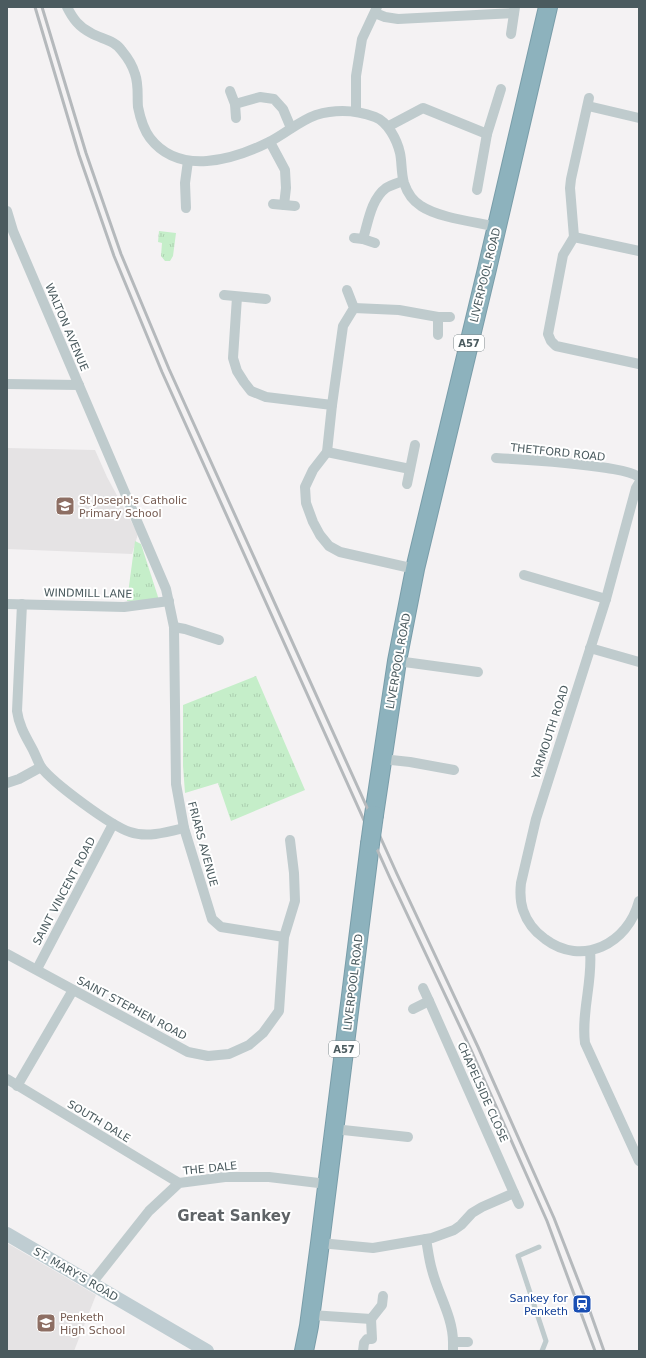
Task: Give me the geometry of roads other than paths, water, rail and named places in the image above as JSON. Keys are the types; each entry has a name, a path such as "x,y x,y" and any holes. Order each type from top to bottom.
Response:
{"highway":[{"name":"LIVERPOOL ROAD","path":"304,1351 310,1320 370,844 396,661 415,569 548,7"},
{"name":"LIVERPOOL ROAD","path":"310,1320 310,1351"}],"street":[{"path":"67,7 74,21 91,34 108,40 121,49 135,74 138,90 138,107 143,124 150,137 164,152 188,161 230,158 270,142 291,128 316,115 341,110 356,112 377,117 389,126 400,152 403,181 407,191 421,206 430,211 497,227"},
{"path":"356,112 356,76 362,39 376,10 385,17 398,19 515,10 512,34"},
{"path":"477,190 487,134 501,89"},
{"path":"230,91 235,104 236,118"},
{"path":"235,104 260,97 274,99 283,109 291,128"},
{"path":"639,118 588,102 570,188 574,236 563,255 548,334 551,341 556,346 639,364"},
{"path":"389,126 423,108 487,134"},
{"path":"270,142 285,170 286,188 284,205"},
{"path":"186,208 185,183 188,161"},
{"path":"375,243 359,239 371,210 385,189 403,181"},
{"path":"273,204 295,206"},
{"name":"WALTON AVENUE","path":"7,211 10,232 108,451"},
{"path":"574,236 639,251"},
{"path":"347,290 354,308"},
{"path":"224,295 266,299"},
{"path":"237,297 233,358 237,371 251,390 266,398 332,405"},
{"path":"354,308 343,326 327,452 313,470 305,487 306,503 313,522 320,535 329,546 340,552 415,569"},
{"path":"354,308 399,310 438,317 450,317"},
{"path":"438,317 438,335"},
{"path":"7,384 79,385"},
{"path":"407,484 415,445"},
{"name":"FRIARS AVENUE","path":"108,451 166,589 169,601 174,627 176,784 184,828 212,919 221,928 284,937"},
{"path":"327,452 410,469"},
{"name":"THETFORD ROAD","path":"496,458 577,463 619,470 639,477"},
{"name":"YARMOUTH ROAD","path":"590,951 577,952 568,950 548,942 539,935 527,920 523,911 520,893 521,883 536,819 606,599 636,488 639,483"},
{"path":"524,575 606,599"},
{"name":"WINDMILL LANE","path":"7,604 124,607 169,601"},
{"path":"22,604 17,711 21,728 42,767 64,788 113,824 130,833 149,834 184,828"},
{"path":"174,627 185,629 219,641"},
{"path":"590,648 639,662"},
{"path":"396,661 478,672"},
{"path":"382,759 454,770"},
{"path":"7,784 42,767"},
{"name":"SAINT VINCENT ROAD","path":"37,969 113,824"},
{"name":"SAINT STEPHEN ROAD","path":"7,954 188,1052 208,1056 229,1054 249,1045 263,1033 279,1011 284,937 295,901 294,872 290,840"},
{"path":"639,901 633,919 619,937 610,943 590,951 590,966 584,1025 585,1042 639,1161"},
{"name":"CHAPELSIDE CLOSE","path":"423,988 518,1204"},
{"path":"17,1086 73,990"},
{"path":"413,1009 429,1002"},
{"name":"SOUTH DALE","path":"7,1079 179,1183"},
{"path":"334,1129 408,1137"},
{"name":"THE DALE","path":"92,1283 148,1211 179,1183 232,1177 269,1177 327,1184"},
{"path":"320,1243 373,1248 426,1240 454,1230 476,1210 514,1193"},
{"name":"ST. MARY'S ROAD","path":"7,1234 207,1351"},
{"path":"426,1240 432,1270 448,1315 452,1331 453,1347 468,1342"},
{"path":"363,1351 364,1343 367,1339 372,1339 371,1318 382,1305 383,1296"},
{"path":"310,1320 371,1318"}],"lane":[{"path":"539,1247 518,1256 546,1341 542,1351"}],"railway":[{"path":"35,7 79,155 114,256 162,372 390,878 471,1050 547,1221 595,1351"},
{"path":"42,7 86,153 121,254 169,369 397,874 478,1047 554,1218 604,1351"}],"place":[{"name":"St Joseph's Catholic Primary School","path":"65,506"},
{"name":"Sankey for Penketh","path":"582,1304"},
{"name":"Penketh High School","path":"46,1323"}],"district":[{"name":"Great Sankey","path":"234,1216"}]}
